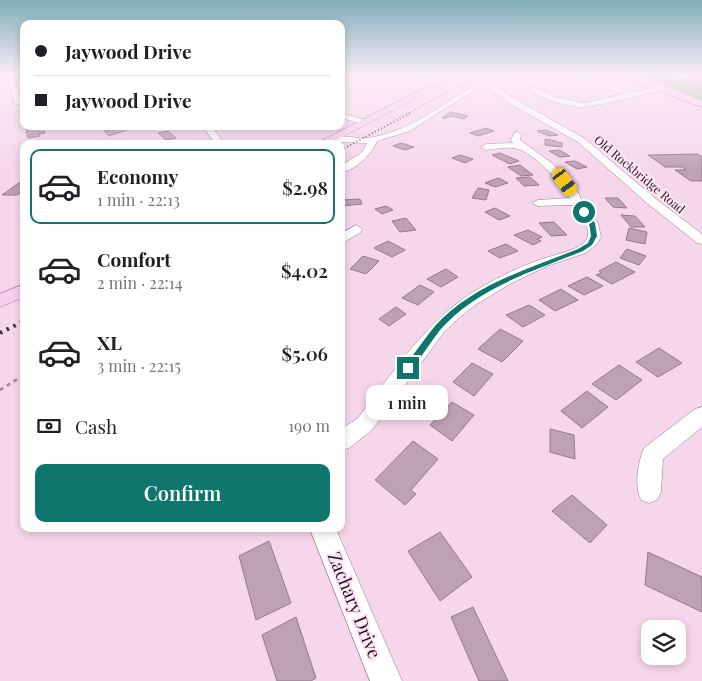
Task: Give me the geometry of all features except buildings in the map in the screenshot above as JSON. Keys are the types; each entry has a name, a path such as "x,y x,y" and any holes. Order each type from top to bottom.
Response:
{"main road":[{"path":"327,140 393,107"},
{"path":"0,301 20,292"}],"street":[{"name":"Old Rockbridge Road","path":"373,140 402,133 444,107"},
{"name":"Old Rockbridge Road","path":"524,107 581,140 613,165 661,210 702,240"},
{"path":"345,116 363,122"},
{"path":"209,130 218,140"},
{"path":"345,141 373,140 362,158 345,168"},
{"path":"345,438 365,424 449,316 473,297 499,282 580,250 590,244 594,236 592,223 560,176 519,140 486,147"},
{"path":"538,204 576,201"},
{"path":"345,237 356,229"},
{"path":"649,492 652,455 702,415"},
{"name":"Zachary Drive","path":"324,532 386,681"}],"path":[{"path":"0,390 20,378"}],"railway":[{"path":"407,114 420,107"},
{"path":"345,148 410,113"},
{"path":"0,333 20,323"}],"route":[{"path":"408,368 438,328 449,316 473,297 499,282 580,250 590,244 594,236 592,223 584,212"}]}
